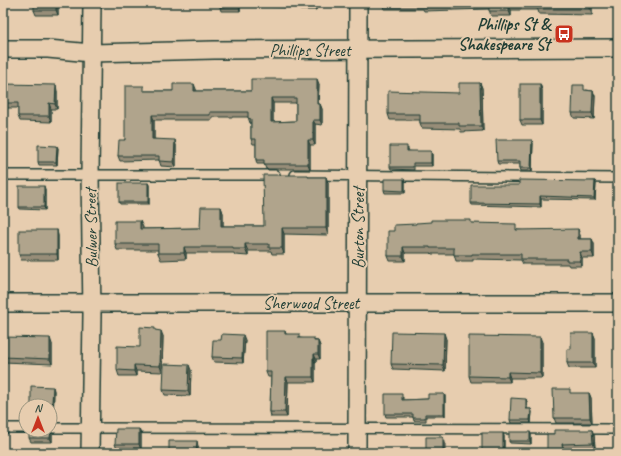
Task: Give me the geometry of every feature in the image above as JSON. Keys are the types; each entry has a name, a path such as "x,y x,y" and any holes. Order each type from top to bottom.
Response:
{"street":[{"name":"Bulwer Street","path":"90,453 92,303 90,52 92,3"},
{"name":"Burton Street","path":"357,453 358,3"},
{"name":"Phillips Street","path":"3,49 48,49 90,52 618,48"},
{"name":"Sherwood Street","path":"3,303 618,303"}],"lane":[{"path":"3,175 358,174 618,178"},
{"path":"3,428 18,428"},
{"path":"58,428 618,430"}],"building":[{"path":"34,3 56,3 56,10 34,10"},
{"path":"219,3 239,3 239,6 220,7"},
{"path":"299,3 315,3 315,6 299,6"},
{"path":"382,3 590,3 590,9 537,9 537,5 509,5 509,11 489,11 489,4 422,6 422,4"},
{"path":"251,79 317,79 317,104 320,104 320,120 313,120 313,140 308,140 308,164 264,164 264,160 256,160 256,139 251,139 251,119 248,118 248,112 210,112 210,115 152,115 152,139 175,140 174,162 159,161 159,156 118,156 119,140 125,140 125,86 144,86 144,91 173,91 173,84 194,84 194,91 251,91","holes":["271,98 296,98 296,121 271,122"]},
{"path":"459,83 480,83 481,126 459,126 459,123 420,123 420,114 388,114 388,91 459,93"},
{"path":"3,84 56,85 55,104 49,103 49,116 18,116 18,103 3,103"},
{"path":"520,84 540,84 540,120 520,120"},
{"path":"573,85 584,85 584,90 593,91 592,113 572,113"},
{"path":"496,140 532,140 531,168 520,168 520,161 497,161"},
{"path":"38,145 57,146 56,162 38,162"},
{"path":"390,146 407,146 407,151 431,151 431,163 413,163 413,167 390,167"},
{"path":"263,175 308,175 308,177 326,177 326,228 282,228 282,248 269,248 269,244 245,244 245,249 233,249 233,247 184,247 184,253 158,253 158,244 115,244 115,221 140,221 140,229 200,228 201,207 221,207 221,226 264,226"},
{"path":"384,179 404,179 404,191 384,190"},
{"path":"519,180 595,181 594,198 540,196 540,204 471,203 471,185 519,185"},
{"path":"119,183 148,183 148,202 119,202"},
{"path":"19,186 44,186 44,207 19,207"},
{"path":"431,220 471,220 471,223 516,224 516,230 578,229 578,239 592,239 592,252 580,252 580,261 567,261 567,259 521,259 521,254 454,255 454,248 430,247 403,247 403,256 388,256 388,231 394,231 394,225 431,222"},
{"path":"19,230 57,230 57,254 19,254"},
{"path":"140,327 155,328 155,330 161,331 160,366 134,365 134,371 117,370 117,346 140,347"},
{"path":"266,331 285,331 285,334 299,334 299,338 314,338 314,341 318,341 318,354 314,354 313,358 313,377 286,377 285,412 270,412 271,372 266,372"},
{"path":"392,332 444,333 443,365 391,364"},
{"path":"571,333 593,333 593,363 567,363 567,349 571,349"},
{"path":"222,334 243,335 242,358 212,357 213,340 221,340"},
{"path":"469,336 540,337 540,373 508,372 508,377 469,376"},
{"path":"3,337 50,338 50,359 3,357"},
{"path":"164,364 189,365 188,391 163,390"},
{"path":"31,386 53,387 52,398 31,398"},
{"path":"553,389 570,389 570,393 589,393 590,418 554,418"},
{"path":"385,394 402,394 402,400 428,399 428,394 444,394 444,414 425,414 425,418 413,418 413,414 385,414"},
{"path":"511,398 526,399 526,409 531,409 530,420 510,420"},
{"path":"116,429 139,429 139,444 115,444"},
{"path":"554,430 592,430 593,443 562,444 563,453 547,453 547,434 554,434"},
{"path":"509,432 530,432 530,441 509,441"},
{"path":"482,433 503,433 503,451 482,451"},
{"path":"426,437 443,437 443,453 426,453"},
{"path":"169,441 197,441 196,453 169,453"},
{"path":"235,452 257,453 235,453"}],"place":[{"name":"Phillips St & Shakespeare St","path":"564,34"}]}
